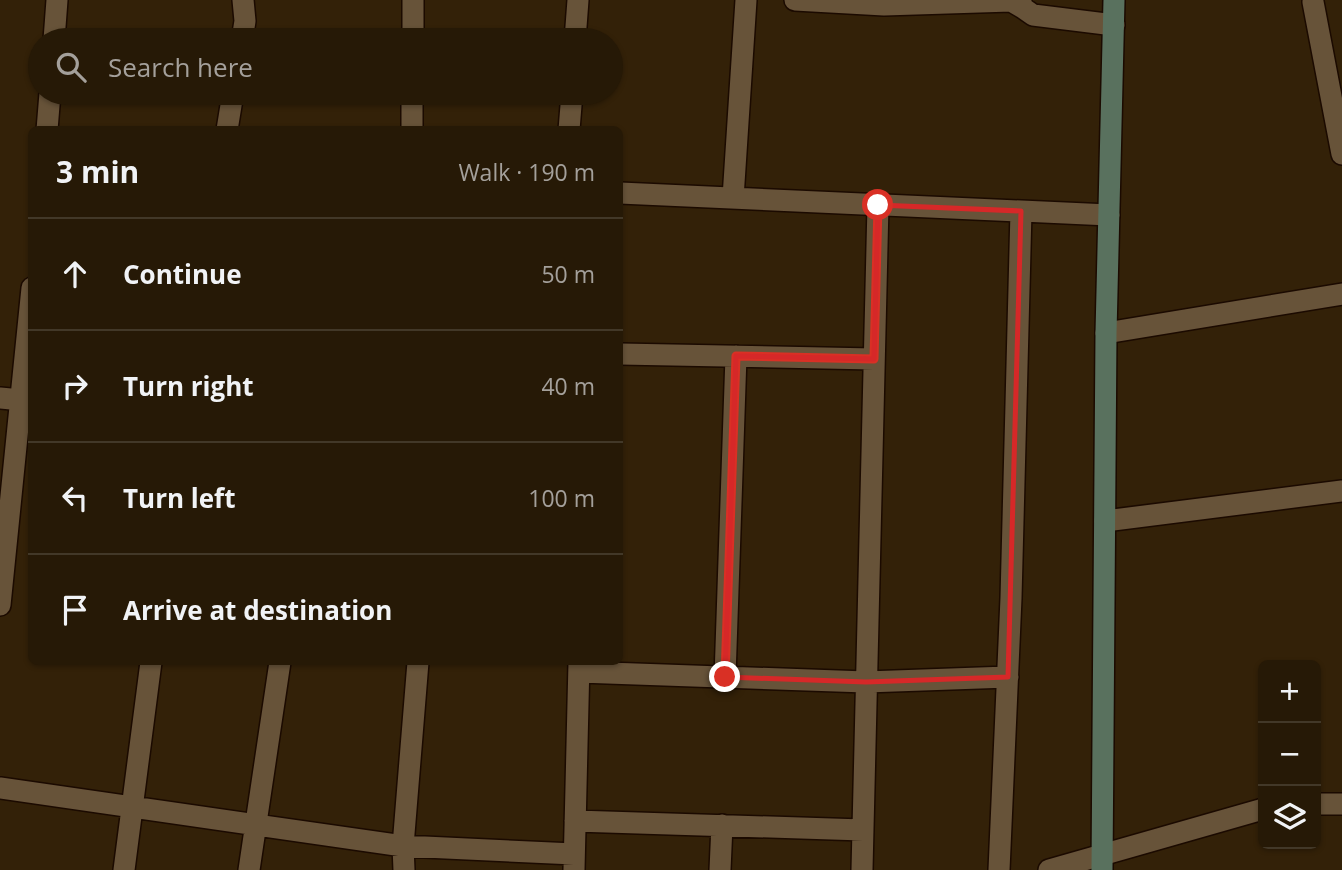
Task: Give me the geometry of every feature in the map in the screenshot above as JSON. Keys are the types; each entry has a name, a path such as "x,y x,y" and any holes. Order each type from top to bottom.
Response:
{"street":[{"path":"55,28 57,0"},
{"path":"243,0 244,28"},
{"path":"413,0 413,28"},
{"path":"576,28 578,0"},
{"path":"733,198 746,0"},
{"path":"795,0 1012,1 1022,4 1033,15 1114,26"},
{"path":"1103,863 1106,333 1114,0"},
{"path":"1314,2 1342,154"},
{"path":"47,126 49,105"},
{"path":"228,126 231,105"},
{"path":"412,105 412,126"},
{"path":"569,126 571,105"},
{"path":"623,192 1109,215"},
{"path":"862,870 878,205"},
{"path":"999,870 1008,677 1021,211"},
{"path":"1106,333 1342,294"},
{"path":"0,605 17,400 28,318"},
{"path":"623,354 874,359"},
{"path":"725,677 736,356"},
{"path":"1105,521 1342,491"},
{"path":"124,870 151,665"},
{"path":"249,870 280,665"},
{"path":"404,870 403,846 418,665"},
{"path":"0,788 403,846 574,862 579,667 725,677 866,682 1008,677"},
{"path":"1321,804 1342,804"},
{"path":"1049,870 1103,863 1258,811"},
{"path":"575,821 863,830"},
{"path":"720,870 722,825"}],"highlighted area":[{"path":"878,205 1021,211 1008,677 866,682 725,677 736,356 874,359"}],"route":[{"path":"725,677 736,356 874,359 878,205"}]}
